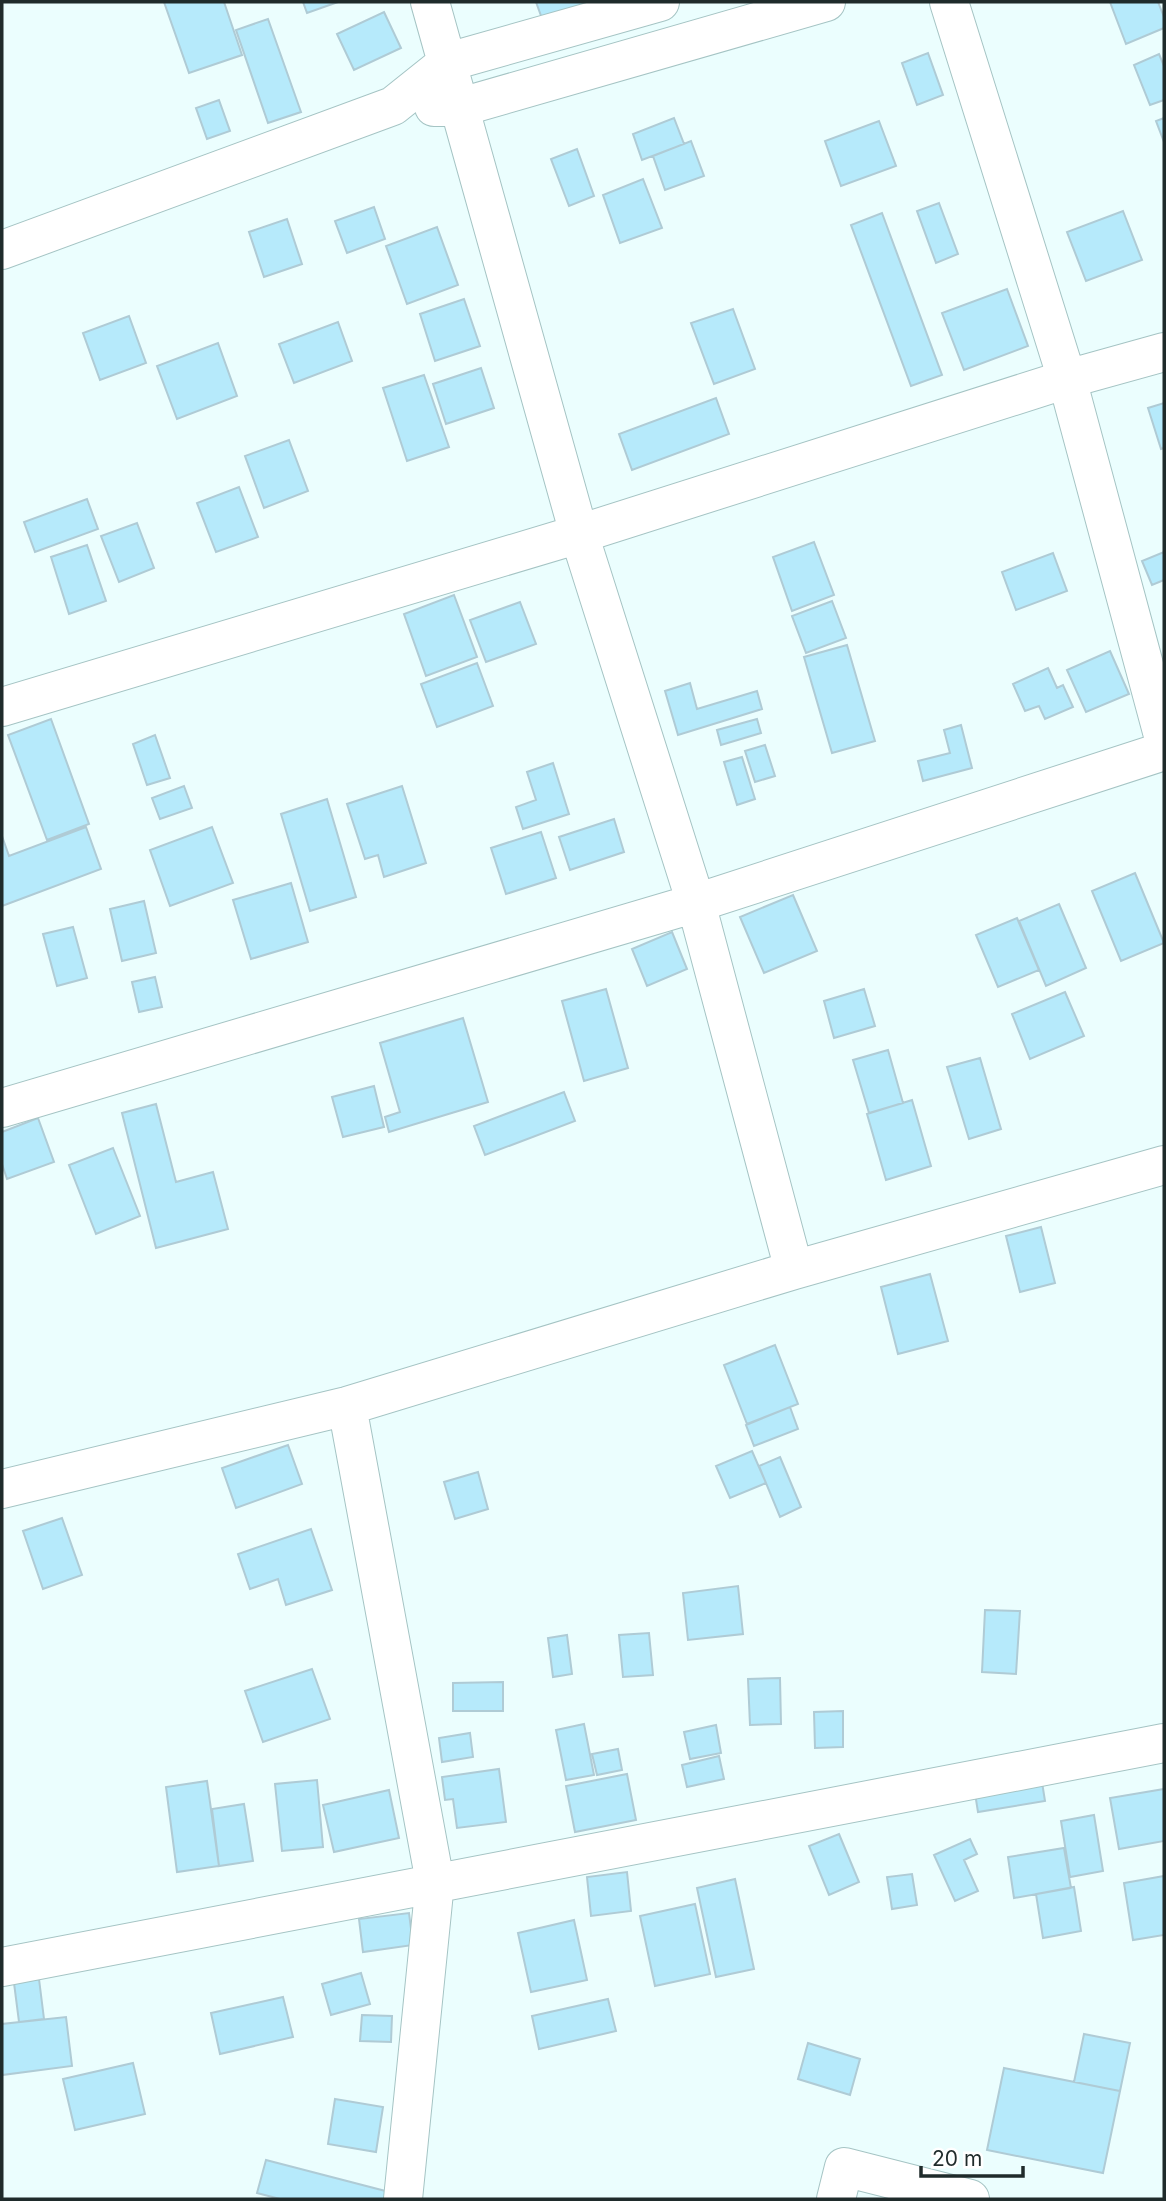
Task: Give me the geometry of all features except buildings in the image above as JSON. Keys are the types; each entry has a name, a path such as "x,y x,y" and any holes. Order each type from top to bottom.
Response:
{"street":[{"path":"430,2 579,534 695,903 794,1270"},
{"path":"2,250 393,106 448,62 660,2"},
{"path":"393,106 461,107 826,2"},
{"path":"949,2 1067,379 1164,739"},
{"path":"2,707 579,534 1067,379 1164,352"},
{"path":"2,1108 695,903 1164,751"},
{"path":"2,1489 347,1406 794,1270 1164,1165"},
{"path":"347,1406 435,1882 403,2199"},
{"path":"2,1967 1164,1743"},
{"path":"836,2199 844,2167 970,2199"}]}
